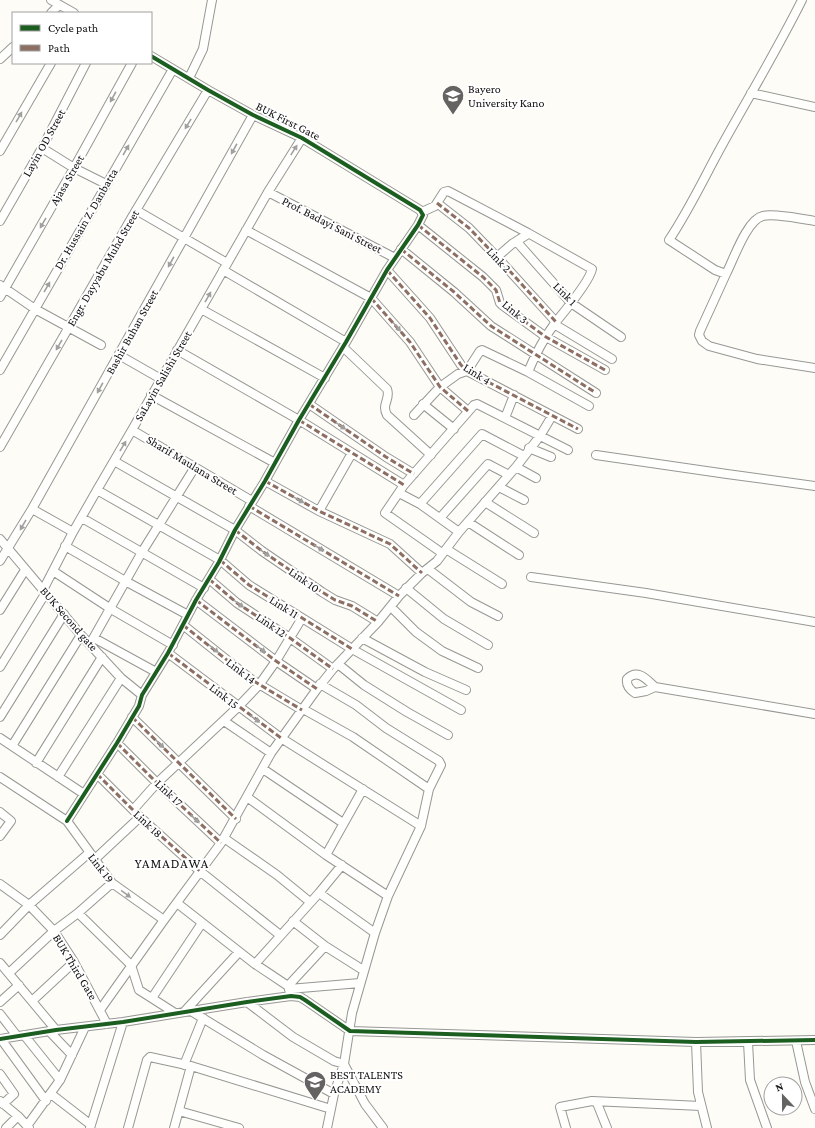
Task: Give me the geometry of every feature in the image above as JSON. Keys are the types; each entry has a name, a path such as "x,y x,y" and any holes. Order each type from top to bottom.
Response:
{"street":[{"path":"51,0 72,12"},
{"path":"189,78 203,49 212,0"},
{"path":"726,274 715,270 669,240 782,39 802,0"},
{"path":"51,12 59,5"},
{"path":"0,59 12,48"},
{"name":"BUK First Gate","path":"152,57 253,115 302,138 422,212"},
{"path":"0,151 49,64"},
{"name":"Layin OD Street","path":"0,221 42,148 85,64"},
{"name":"Ajasa Street","path":"0,297 3,287 74,168 131,64"},
{"name":"Dr. Hussain Z. Danbatta","path":"0,370 172,69"},
{"name":"Engr. Dayyabu Muhd Street","path":"0,447 136,210 208,90"},
{"path":"751,94 815,107"},
{"name":"Bashir Buhan Street","path":"0,561 32,509 253,115"},
{"name":"SaLayin Salishi Street","path":"0,667 44,592 72,532 82,518 268,192 302,138"},
{"path":"42,148 74,168 106,184"},
{"path":"0,778 67,821 138,706 142,695 173,645 235,530 265,481 299,420 345,345 387,270 418,225 423,215 422,212 432,208 444,192 448,191 593,270 571,303 546,336 535,355 528,372"},
{"name":"Prof. Badayi Sani Street","path":"268,192 395,258"},
{"name":"Link 2","path":"437,203 469,228 497,257 555,323 612,359"},
{"path":"136,210 185,237 225,267 345,345 387,389 388,394 384,406 388,415 431,455"},
{"path":"815,221 767,215 759,217 751,224 726,274 699,335 702,341 709,346 758,359 815,368"},
{"name":"Link 3","path":"418,225 483,277 496,290 502,305 546,336 605,370"},
{"path":"246,230 371,298 410,342 440,387 468,411"},
{"path":"497,257 512,244 528,234"},
{"name":"Link 1","path":"517,242 571,303 621,337"},
{"path":"401,249 454,292 491,326 596,393"},
{"name":"Link 4","path":"387,270 430,318 461,365 467,371 578,430"},
{"path":"3,287 35,309 102,345"},
{"path":"201,309 325,378"},
{"path":"177,350 299,420 404,486"},
{"path":"414,415 440,387 458,374 467,371 482,350 528,372 589,406"},
{"path":"119,355 161,379"},
{"path":"151,395 275,463"},
{"path":"505,418 514,395"},
{"path":"309,404 386,457 414,474"},
{"path":"423,404 454,429"},
{"path":"502,584 444,551 385,514 414,474 468,411 477,404 568,450"},
{"path":"100,1010 131,965 223,841 271,753 319,686 378,622 406,588 437,561 458,532 516,467 529,448 540,436 552,416"},
{"path":"299,420 404,486"},
{"name":"Sharif Maulana Street","path":"132,430 195,467 399,596"},
{"path":"420,504 482,434 524,456"},
{"path":"529,448 551,457"},
{"path":"319,511 352,453"},
{"path":"596,455 815,486"},
{"name":"Link 10","path":"114,461 235,530 262,551 322,592 335,600 352,606 378,622"},
{"path":"440,518 488,464 509,475"},
{"path":"156,672 92,641 127,582 142,552 195,467"},
{"path":"516,467 536,478"},
{"path":"265,481 319,511 390,544 425,571 471,602 498,616"},
{"path":"499,487 524,500"},
{"name":"Link 11","path":"97,490 220,560 249,585 352,649 461,710"},
{"path":"399,493 420,504 458,532"},
{"path":"485,502 534,533"},
{"path":"32,509 72,532"},
{"path":"82,518 204,588"},
{"path":"468,522 519,555"},
{"name":"BUK Second gate","path":"0,539 81,635 92,641 102,657 121,678 142,695"},
{"path":"65,546 188,616"},
{"path":"0,610 26,570"},
{"path":"53,571 111,609 173,645"},
{"path":"531,577 646,593 815,622"},
{"name":"Link 12","path":"209,579 237,603 290,638 407,712 448,735"},
{"path":"406,588 444,619 488,645"},
{"path":"196,600 276,661 356,705 386,728 439,761 441,765 429,789 421,826 388,896 375,933 352,1013 344,1064 334,1094 327,1128"},
{"path":"391,606 416,632 442,651 478,668"},
{"path":"0,716 64,614"},
{"path":"133,810 157,783 224,721 259,685 276,661 302,618"},
{"name":"Link 14","path":"183,625 259,685 353,737 429,789"},
{"path":"12,746 81,635"},
{"path":"362,638 425,672 466,690"},
{"name":"Link 15","path":"168,653 281,738 421,826"},
{"path":"36,762 102,657"},
{"path":"58,777 121,678"},
{"path":"655,687 815,714"},
{"path":"132,716 236,819"},
{"path":"224,721 271,753"},
{"path":"0,738 84,794"},
{"name":"Link 17","path":"117,742 157,783 223,841 277,875 310,902"},
{"path":"263,769 343,823"},
{"name":"Link 18","path":"97,774 140,817 201,872 280,936"},
{"path":"326,855 363,790"},
{"path":"247,796 326,855 388,896"},
{"path":"0,812 11,821 0,836"},
{"path":"94,860 140,817"},
{"name":"Link 19","path":"67,821 112,883 164,920"},
{"path":"0,935 29,905 89,853"},
{"path":"255,964 319,893 342,865"},
{"path":"9,973 54,931 78,914 112,883"},
{"name":"BUK Third Gate","path":"2,888 29,905 54,931 74,962 107,1024"},
{"path":"319,893 375,933"},
{"path":"177,903 289,991 305,1000 350,1031 696,1042 815,1040"},
{"path":"78,914 131,965 139,990 175,1014"},
{"path":"293,921 325,946 364,970"},
{"path":"152,998 202,923"},
{"path":"289,991 325,946"},
{"path":"188,1012 239,952"},
{"path":"32,1001 74,962"},
{"path":"0,963 32,1001 52,1031 72,1055"},
{"path":"0,1039 188,1012 247,1002 289,991 360,983"},
{"path":"0,1002 18,985"},
{"path":"247,1002 293,1037 334,1061 344,1064 365,1104 383,1128"},
{"path":"188,1012 203,1018 263,1055 334,1094"},
{"path":"0,1014 60,1080"},
{"path":"174,1128 188,1065 203,1018"},
{"path":"0,1039 48,1097 91,1126 123,1022"},
{"path":"0,1074 14,1094 1,1102 18,1116 28,1127 60,1080 85,1027"},
{"path":"796,1041 806,1082 815,1109"},
{"path":"696,1042 698,1092 707,1128"},
{"path":"748,1042 750,1080 767,1128"},
{"path":"128,1128 148,1058 150,1057 188,1065 331,1108"},
{"path":"566,1128 560,1107 592,1101 701,1106"},
{"path":"595,1102 597,1103 607,1128"},
{"path":"179,1111 239,1128"},
{"path":"6,1128 18,1116"}],"marked path":[{"path":"437,203 469,228 556,322"},
{"path":"418,225 483,277 496,290 502,305 546,337 605,370"},
{"path":"401,249 454,292 491,326 596,393"},
{"path":"387,270 430,318 461,365 467,371 578,429"},
{"path":"371,298 410,342 440,387 468,411"},
{"path":"309,404 386,457 414,474"},
{"path":"299,420 404,485"},
{"path":"265,481 319,511 390,544 422,573"},
{"path":"249,506 399,596"},
{"path":"235,530 262,551 322,592 335,600 352,606 378,622"},
{"path":"220,560 249,585 352,649"},
{"path":"209,579 237,603 333,669"},
{"path":"196,600 276,661 317,689"},
{"path":"183,625 252,680 302,710"},
{"path":"168,653 281,738"},
{"path":"132,717 236,819"},
{"path":"117,743 221,843"},
{"path":"97,774 140,817 201,872"}],"cycle path":[{"path":"67,821 139,706 142,695 168,653 196,600 219,562 235,530 387,270 418,225 423,215 420,210 302,138 253,115 152,57"},
{"path":"0,1039 291,996 300,997 350,1031 696,1042 815,1040"}],"place":[{"name":"Bayero University Kano","path":"453,116"},
{"name":"BEST TALENTS ACADEMY","path":"315,1102"}],"district":[{"name":"YAMADAWA","path":"172,863"}]}
